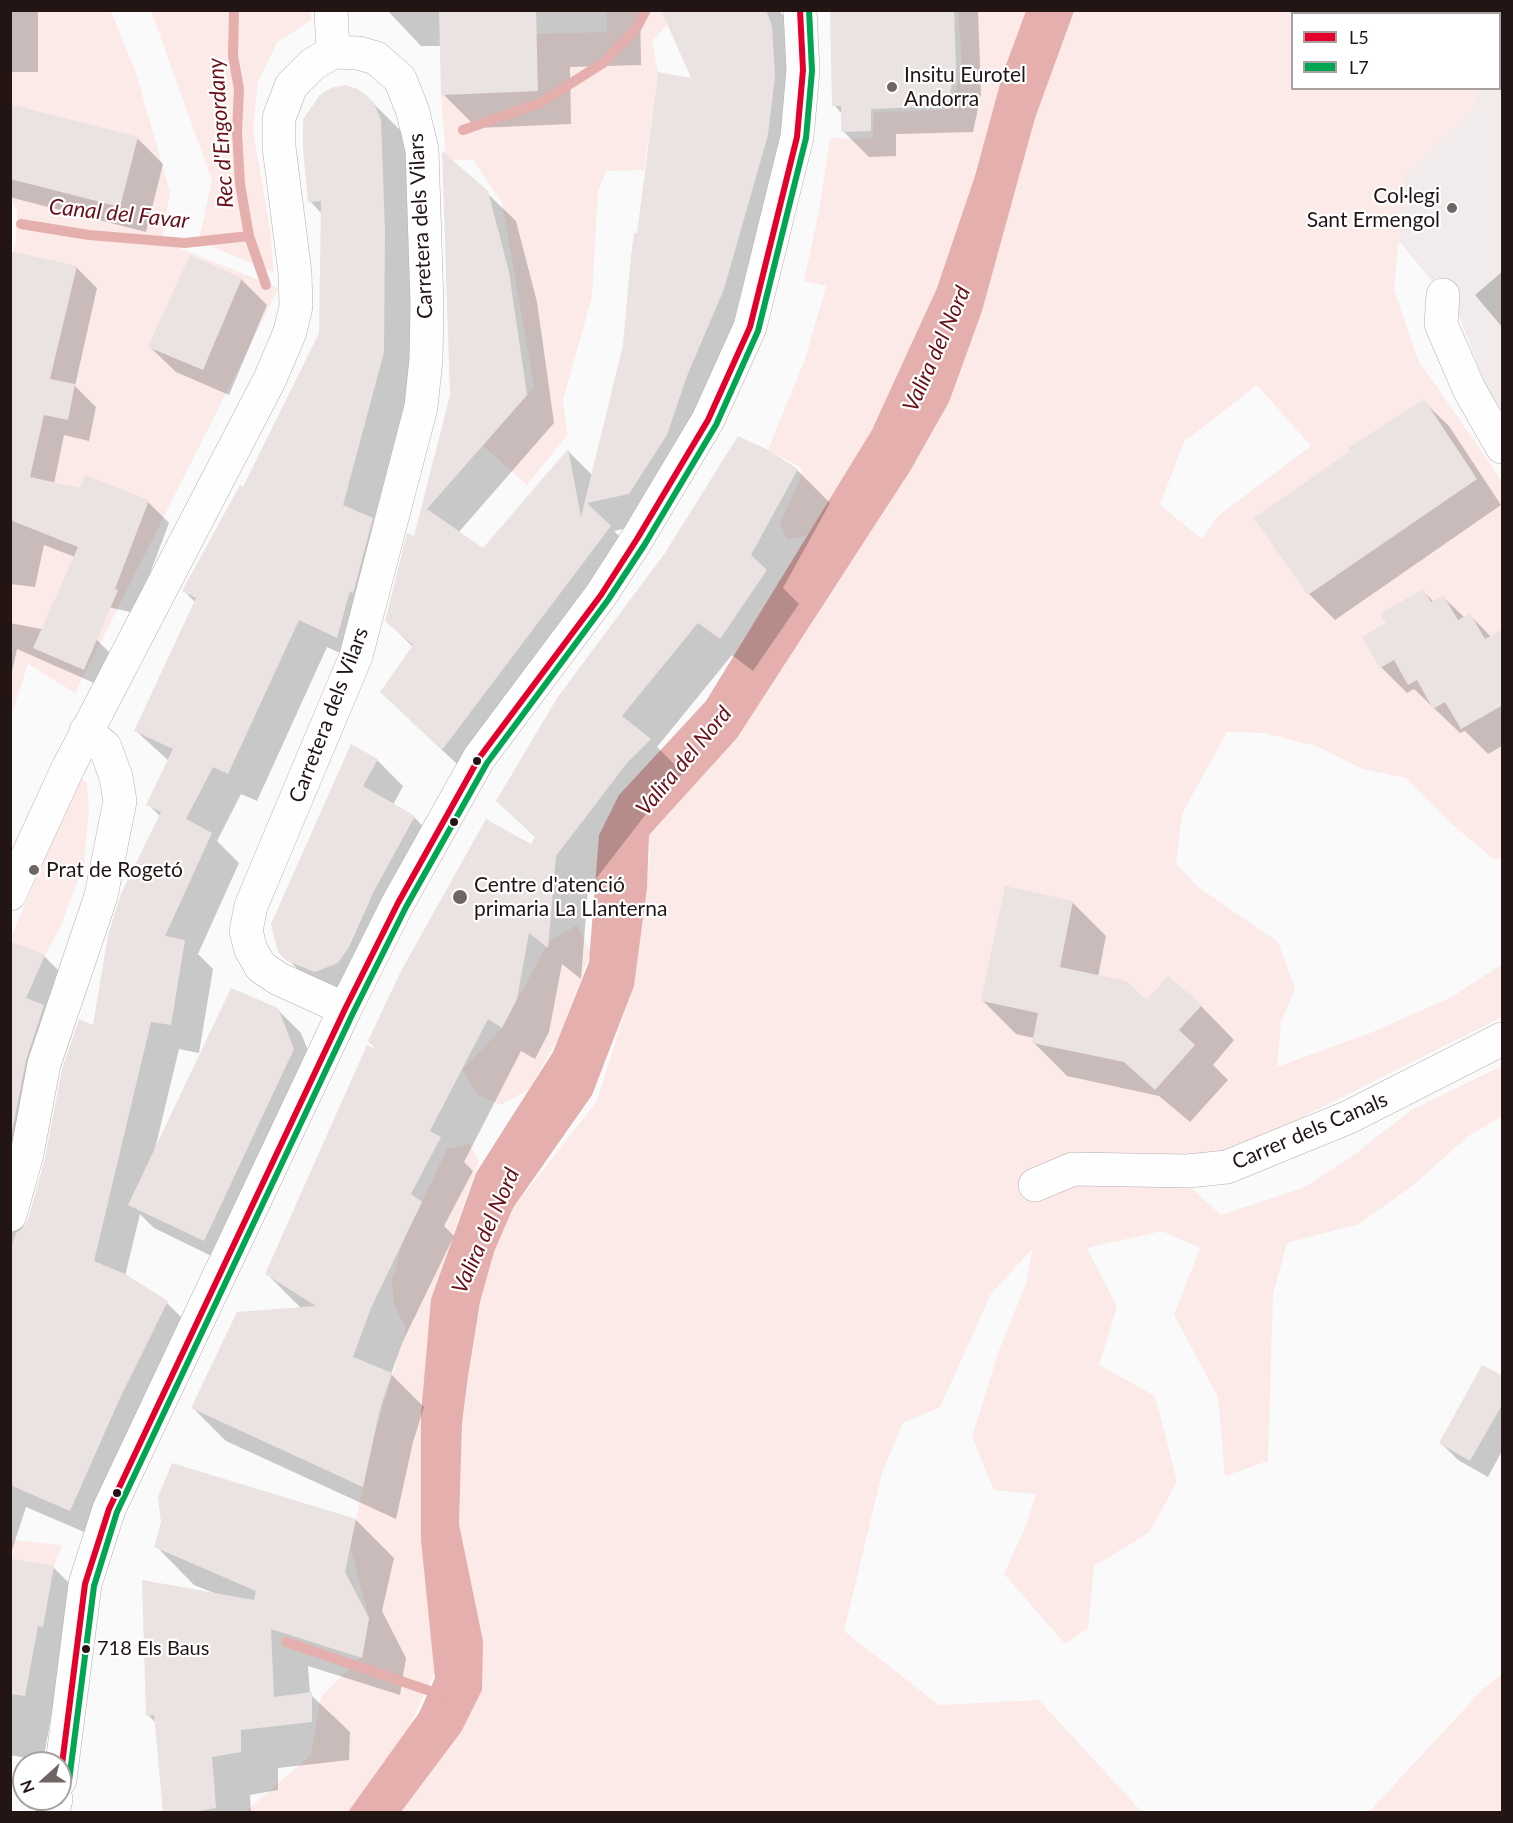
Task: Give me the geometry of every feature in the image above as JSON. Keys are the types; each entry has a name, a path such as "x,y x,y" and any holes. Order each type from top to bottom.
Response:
{"street":[{"path":"10,894 86,731 270,379 290,332 296,306 295,273 279,147 279,118 291,86 313,64 333,52 331,10"},
{"path":"64,1751 86,1584 102,1526 345,1009 398,903 479,758 601,595 676,476 708,420 750,327 797,137 803,70 800,10"},
{"name":"Carretera dels Vilars","path":"333,52 358,53 376,58 400,80 413,112 422,150 426,359 421,407 408,464 356,656 251,906 246,931 251,950 261,967 279,979 345,1009"},
{"path":"1443,295 1441,324 1470,389 1503,447"},
{"path":"10,1215 27,1154 44,1064 101,896 120,801 116,777 105,747 86,731"},
{"name":"Carrer dels Canals","path":"1035,1185 1073,1169 1188,1171 1227,1167 1349,1117 1503,1039"}],"shaded area":[{"path":"11,11 111,11 136,73 170,192 162,241 279,288 75,693 28,664 11,716 10,269 16,242 17,212 10,196"},
{"path":"151,11 311,11 311,20 277,43 258,82 253,130 270,228 274,273 199,241 212,180"},
{"path":"607,11 666,11 667,25 652,41 658,72 644,170 606,171 598,191 592,296 563,400 567,435 527,485 483,446 534,387 502,202 473,160 446,160 441,95 537,91 536,34 607,32"},
{"path":"958,11 1474,11 1291,12 1291,90 1477,90 1471,113 1405,175 1394,290 1418,360 1502,481 1502,859 1494,859 1454,826 1406,778 1363,769 1319,747 1264,733 1227,732 1182,814 1176,863 1198,887 1278,942 1295,989 1281,1022 1277,1067 1375,1031 1452,997 1502,964 1502,1017 1249,1144 1174,1172 1221,1215 1303,1188 1351,1157 1411,1110 1502,1066 1502,1116 1467,1137 1416,1183 1359,1224 1287,1243 1273,1294 1268,1461 1225,1476 1218,1397 1174,1315 1200,1248 1162,1231 1087,1248 1117,1307 1099,1365 1155,1396 1177,1481 1150,1532 1094,1566 1088,1628 1065,1644 1004,1574 1027,1523 1036,1494 994,1490 972,1437 998,1353 1026,1283 1033,1248 991,1294 940,1407 903,1423 882,1473 844,1631 939,1705 1039,1700 1142,1812 401,1812 461,1732 483,1641 459,1524 462,1423 480,1302 494,1252 513,1208 597,1101 635,979 650,856 649,835 737,738 889,504 828,503 808,535 787,540 780,523 800,480 802,468 768,450 805,359 826,286 804,281 819,211 830,138 873,139 874,112 947,110 954,98 962,62","holes":["1257,385 1311,446 1218,516 1202,539 1160,505 1184,442"]},
{"name":"Col·legi Sant Ermengol","path":"1502,11 1502,418 1488,391 1458,313 1399,241 1405,175 1471,113 1477,90 1501,90 1501,12 1472,12"},
{"path":"80,777 87,783 89,809 84,864 59,930 45,955 11,941 11,937"},
{"path":"577,925 591,952 560,1035 529,1089 501,1105 478,1095 462,1070 502,1028 549,941"},
{"path":"469,1144 479,1160 431,1299 422,1410 423,1489 435,1672 409,1727 351,1812 245,1812 311,1755 321,1697 363,1655 369,1618 350,1546 374,1437 406,1329 394,1304 392,1281 402,1244 447,1149"},
{"path":"10,1540 62,1545 54,1566 11,1558"},
{"path":"1502,1674 1502,1812 1369,1812 1482,1690"}],"water":[{"name":"Valira del Nord","path":"1026,11 1074,11 1035,118 982,311 949,402 910,471 737,738 649,835 647,888 634,986 592,1095 513,1208 494,1252 480,1302 462,1423 459,1524 483,1641 482,1690 461,1732 401,1812 348,1812 419,1713 435,1678 421,1540 421,1415 431,1299 476,1173 553,1052 589,962 599,835 619,795 706,701 872,430 937,288 975,176 1003,73"}],"building":[{"path":"439,10 536,10 538,91 441,95"},
{"path":"661,10 766,10 772,26 775,76 768,135 724,289 687,376 667,435 629,494 587,503 611,526 442,750 380,692 413,645 385,621 407,533 414,536 450,395 442,151 488,191 509,272 527,395 427,509 483,548 568,449 581,517 623,345 631,256 634,233 637,233 658,72 691,78"},
{"name":"Insitu Eurotel Andorra","path":"830,10 954,10 956,67 947,106 871,109 871,131 841,132 841,106 832,106"},
{"path":"345,85 358,89 373,101 381,120 385,230 384,352 343,505 373,518 353,593 350,591 337,638 299,620 228,774 213,767 186,819 212,833 165,936 185,940 171,1025 151,1022 94,1261 125,1274 168,1301 120,1398 70,1511 10,1485 10,1251 16,1233 28,1220 45,1158 62,1069 79,1019 93,1025 108,935 121,894 161,812 146,805 173,749 134,731 196,598 182,591 240,485 243,487 319,333 321,201 308,202 303,119 320,95 331,88"},
{"path":"10,104 138,137 120,207 10,179"},
{"path":"10,251 77,266 50,379 75,384 68,420 44,415 30,477 80,488 85,475 149,500 115,589 118,590 84,670 33,648 78,547 10,520"},
{"path":"190,255 242,278 203,370 148,347"},
{"path":"1424,399 1477,479 1308,595 1254,518 1350,451 1348,448"},
{"path":"738,436 768,450 798,469 751,555 767,570 720,639 698,623 622,716 651,739 627,763 556,856 548,948 529,933 517,999 502,1028 488,1019 430,1131 441,1137 411,1194 422,1202 371,1308 353,1357 392,1373 380,1409 363,1487 191,1408 237,1312 316,1306 265,1274 367,1045 376,1049 368,1041 401,971 486,819 531,844 535,837 496,801 557,698 665,553"},
{"path":"1423,589 1431,602 1443,595 1458,620 1470,613 1485,639 1503,629 1503,705 1461,729 1445,702 1433,709 1417,680 1408,685 1394,660 1380,668 1362,637 1386,623 1380,614"},
{"path":"351,744 378,759 363,786 415,816 374,891 349,947 338,963 315,972 287,961 278,952 271,924"},
{"path":"1005,886 1073,901 1060,967 1126,981 1147,1000 1168,976 1202,1005 1179,1030 1195,1045 1155,1090 1124,1062 1032,1043 1038,1013 981,1001"},
{"path":"10,941 45,955 26,998 44,1005 26,1060 12,1131"},
{"path":"231,988 278,1008 294,1049 204,1241 128,1205"},
{"path":"1482,1365 1503,1376 1503,1403 1470,1461 1439,1443"},
{"path":"172,1463 356,1519 345,1572 369,1618 362,1658 271,1629 274,1697 312,1692 312,1722 241,1730 241,1752 212,1757 216,1808 192,1812 163,1812 154,1715 146,1716 142,1580 254,1600 256,1591 154,1547 161,1522 158,1497"},
{"path":"10,1558 54,1566 43,1627 38,1626 25,1696 10,1694"}],"waterway":[{"name":"Rec d'Engordany","path":"234,10 233,56 239,89 237,132 240,184 249,236 266,285"},
{"name":"Canal del Favar","path":"463,130 540,103 603,63 636,29 646,10"},
{"name":"Canal del Favar","path":"21,224 89,235 185,243 249,236"},
{"path":"286,1642 442,1695"}],"transit line":[{"name":"L5","path":"64,1751 85,1584 109,1509 345,1009 398,903 479,758 601,595 637,539 708,420 750,327 797,137 803,70 800,10"},
{"name":"L7","path":"72,1758 94,1586 117,1512 353,1013 406,907 487,763 608,600 645,544 716,425 758,331 806,138 812,71 809,10"}],"place":[{"name":"Insitu Eurotel Andorra","path":"892,87"},
{"name":"Col·legi Sant Ermengol","path":"1452,208"},
{"name":"Prat de Rogetó","path":"34,870"},
{"name":"Centre d'atenció primaria La Llanterna","path":"460,897"},
{"name":"718 Els Baus","path":"86,1649"}]}
